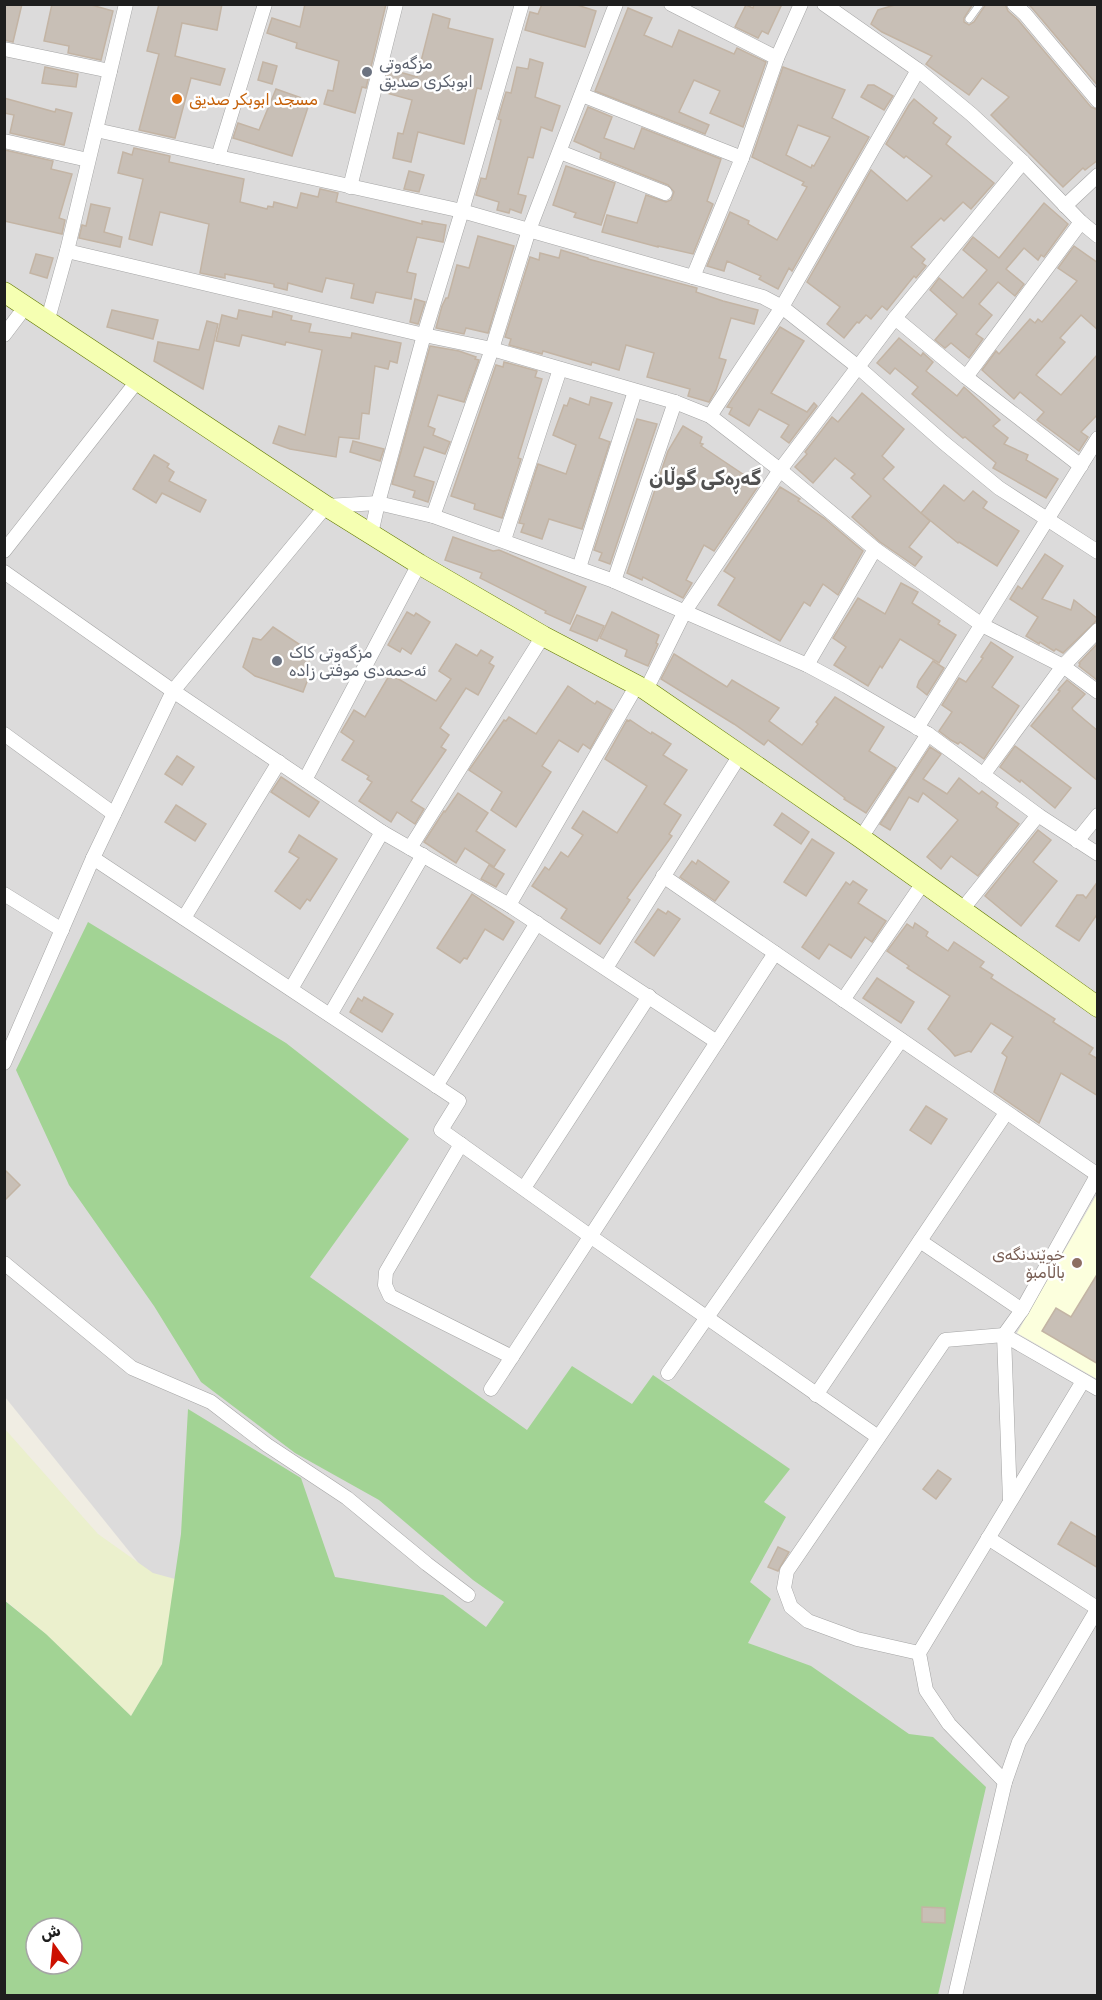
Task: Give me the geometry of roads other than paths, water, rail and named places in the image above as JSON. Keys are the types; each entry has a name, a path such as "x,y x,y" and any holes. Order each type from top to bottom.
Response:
{"street":[{"path":"48,319 67,250 126,4"},
{"path":"218,157 265,4"},
{"path":"350,187 396,4"},
{"path":"371,534 424,335 522,4"},
{"path":"433,516 492,349 529,230 616,4"},
{"path":"670,4 777,58"},
{"path":"693,277 742,158 777,58 801,4"},
{"path":"824,4 918,70 1023,162 1081,222 1098,236"},
{"path":"1014,4 1098,101"},
{"path":"4,49 110,71"},
{"path":"710,416 782,307 918,70"},
{"path":"582,95 742,158"},
{"path":"96,130 462,211 763,297 782,307 858,367 999,488 1098,552"},
{"path":"4,141 88,160"},
{"path":"560,152 665,193"},
{"path":"509,904 641,688 685,611 780,470 895,318 1023,162"},
{"path":"1065,206 1098,175"},
{"path":"966,377 1081,222"},
{"path":"67,250 492,349 675,402 710,416 780,470 875,549 982,625 1063,666 1098,692"},
{"path":"4,291 326,506 419,564 543,636 641,688 861,838 1098,1007"},
{"path":"4,335 26,306"},
{"path":"895,318 966,377 1081,466"},
{"path":"504,540 560,369"},
{"path":"4,551 138,380"},
{"path":"579,568 635,391"},
{"path":"614,581 675,402"},
{"path":"861,838 982,625 1098,438"},
{"path":"5,1062 93,858 173,691 326,506 378,503 433,516 614,581 807,665 922,731 1038,815 1098,854"},
{"path":"807,665 875,549"},
{"path":"305,780 419,564"},
{"path":"4,572 173,691 382,832 509,904 717,1042"},
{"path":"983,775 1063,666 1098,630"},
{"path":"410,848 543,636"},
{"path":"4,734 114,814"},
{"path":"606,968 740,755"},
{"path":"184,918 279,762"},
{"path":"961,911 1038,815"},
{"path":"1077,841 1098,815"},
{"path":"291,989 382,832"},
{"path":"330,1015 423,855"},
{"path":"93,858 459,1101 441,1130 878,1437"},
{"path":"663,876 1097,1175 1022,1310 1004,1335 1010,1502"},
{"path":"843,1000 923,883"},
{"path":"4,894 62,930"},
{"path":"436,1086 537,923"},
{"path":"491,1389 775,953"},
{"path":"524,1188 649,996"},
{"path":"668,1373 901,1040"},
{"path":"816,1395 1006,1113"},
{"path":"461,1144 386,1272 385,1285 390,1296 512,1357"},
{"path":"920,1241 1022,1310"},
{"path":"4,1263 132,1368 211,1401 267,1445 347,1498 468,1595"},
{"path":"919,1653 857,1639 808,1621 791,1607 784,1588 787,1571 945,1340 1004,1335 1098,1389"},
{"path":"1005,1782 949,1724 926,1690 919,1653 1083,1381"},
{"path":"955,1995 1005,1782 1019,1742 1097,1608 988,1538"}],"lane":[{"path":"969,19 980,4"}],"place":[{"name":"مزگەوتی ابوبکری صدیق","path":"367,72"},
{"name":"مسجد ابوبكر صديق","path":"177,99"},
{"name":"مزگەوتی کاک ئەحمەدی موفتی زادە","path":"277,661"},
{"name":"خوێندنگەی باڵامبۆ","path":"1077,1263"}],"district":[{"name":"گەڕەکی گوڵان","path":"705,478"}]}
